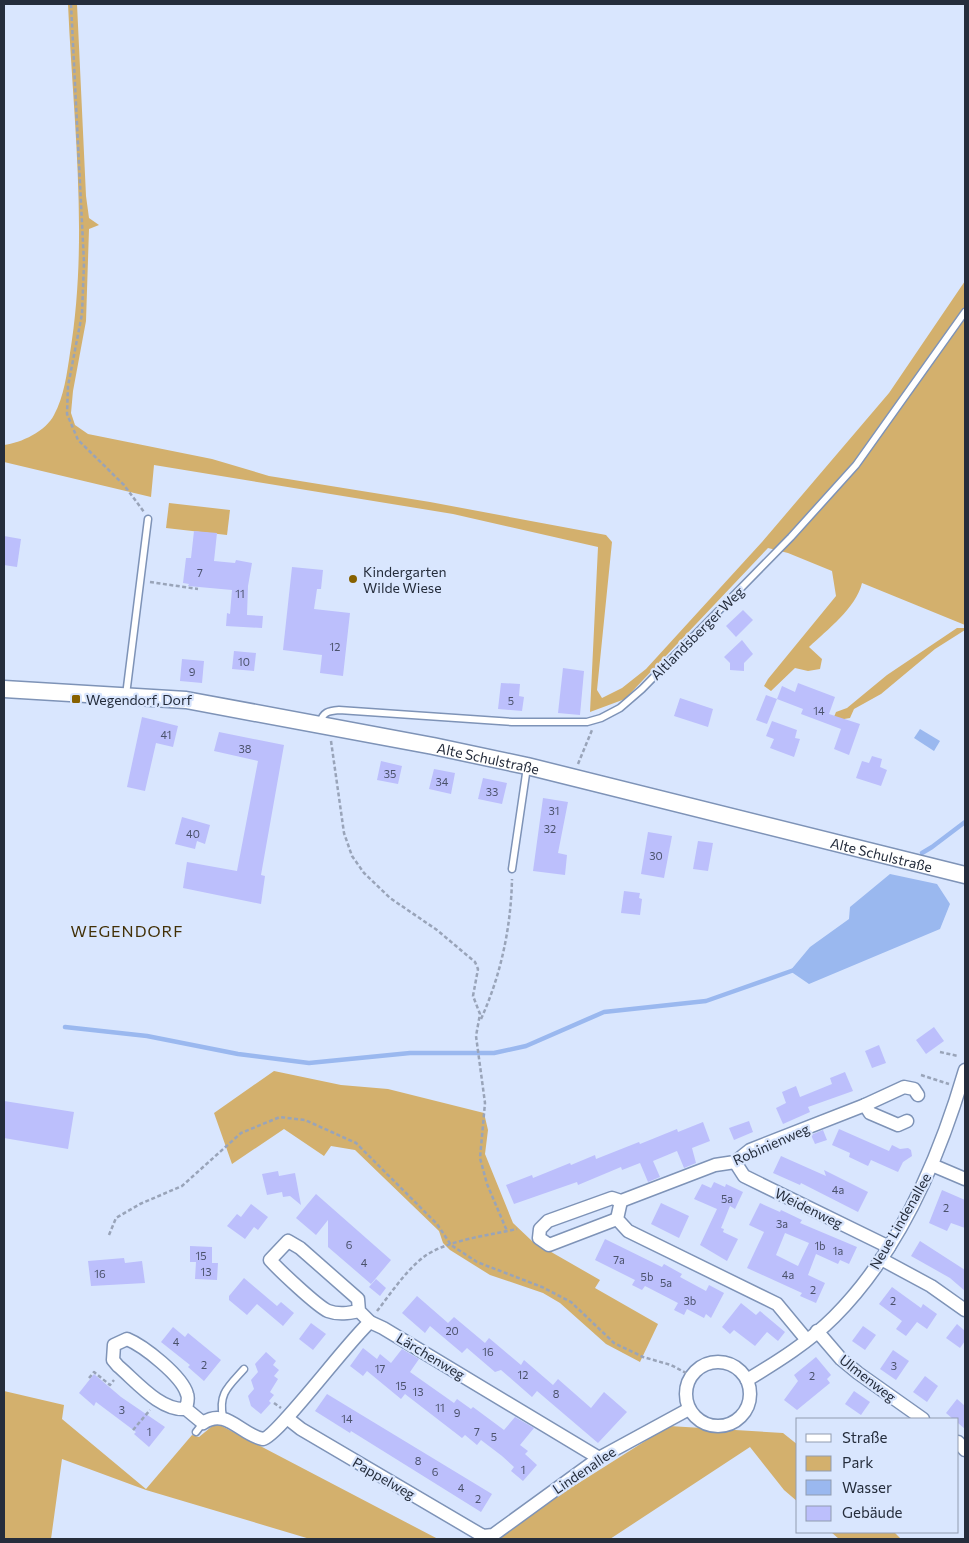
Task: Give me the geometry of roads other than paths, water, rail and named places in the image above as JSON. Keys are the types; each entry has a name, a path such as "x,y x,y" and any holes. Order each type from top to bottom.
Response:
{"street":[{"name":"Alte Schulstraße","path":"4,689 126,695 204,703 325,730 527,766 965,875"},
{"name":"Neue Lindenallee","path":"747,1380 817,1331 853,1296 881,1259 932,1165 965,1070"},
{"name":"Robinienweg","path":"617,1219 549,1245 538,1238 540,1229 548,1221 612,1198 621,1201 715,1165 735,1162 750,1150 865,1105 904,1087 914,1089 918,1095"},
{"path":"865,1105 870,1113 898,1125 906,1121"},
{"name":"Weidenweg","path":"735,1162 744,1176 889,1247"},
{"path":"932,1165 965,1179"},
{"path":"621,1201 617,1219 628,1231 777,1304 806,1339"},
{"path":"288,1241 294,1244 358,1298 359,1311 345,1314 328,1311 280,1272 270,1260 288,1241"},
{"path":"881,1259 931,1286 965,1310"},
{"name":"Lärchenweg","path":"359,1311 370,1322 392,1333 600,1458"},
{"path":"186,1409 175,1410 162,1403 118,1366 112,1360 114,1345 127,1339 136,1343 181,1380 188,1395 186,1409 200,1427 211,1417 222,1417 256,1437 264,1438 276,1431 370,1322"},
{"name":"Ulmenweg","path":"817,1331 841,1359 923,1418"},
{"path":"720,1361 731,1364 741,1370 747,1380 750,1399 744,1413 732,1423 713,1426 703,1422 689,1408 685,1398 686,1386 690,1376 704,1365 720,1361"},
{"name":"Lindenallee","path":"482,1537 493,1535 600,1458 689,1408"},
{"name":"Pappelweg","path":"287,1418 300,1430 482,1537"}],"lane":[{"name":"Altlandsberger Weg","path":"325,730 322,715 327,711 339,710 512,722 593,721 620,708 642,689 815,512 856,465 965,312"},
{"path":"126,695 148,519"},
{"path":"512,869 527,766"},
{"path":"222,1417 220,1405 223,1393 244,1369"}],"water":[{"path":"920,729 940,741 934,751 914,738"},
{"path":"890,874 937,884 950,904 940,929 809,984 790,971 810,947 849,919 850,907"}],"waterway":[{"path":"922,853 965,822"},
{"path":"65,1027 147,1036 238,1054 309,1063 410,1053 494,1053 526,1046 604,1012 706,1001 794,970"}],"place":[{"name":"Kindergarten Wilde Wiese","path":"353,579"},
{"name":"Wegendorf, Dorf","path":"76,699"}],"district":[{"name":"WEGENDORF","path":"127,930"}]}
